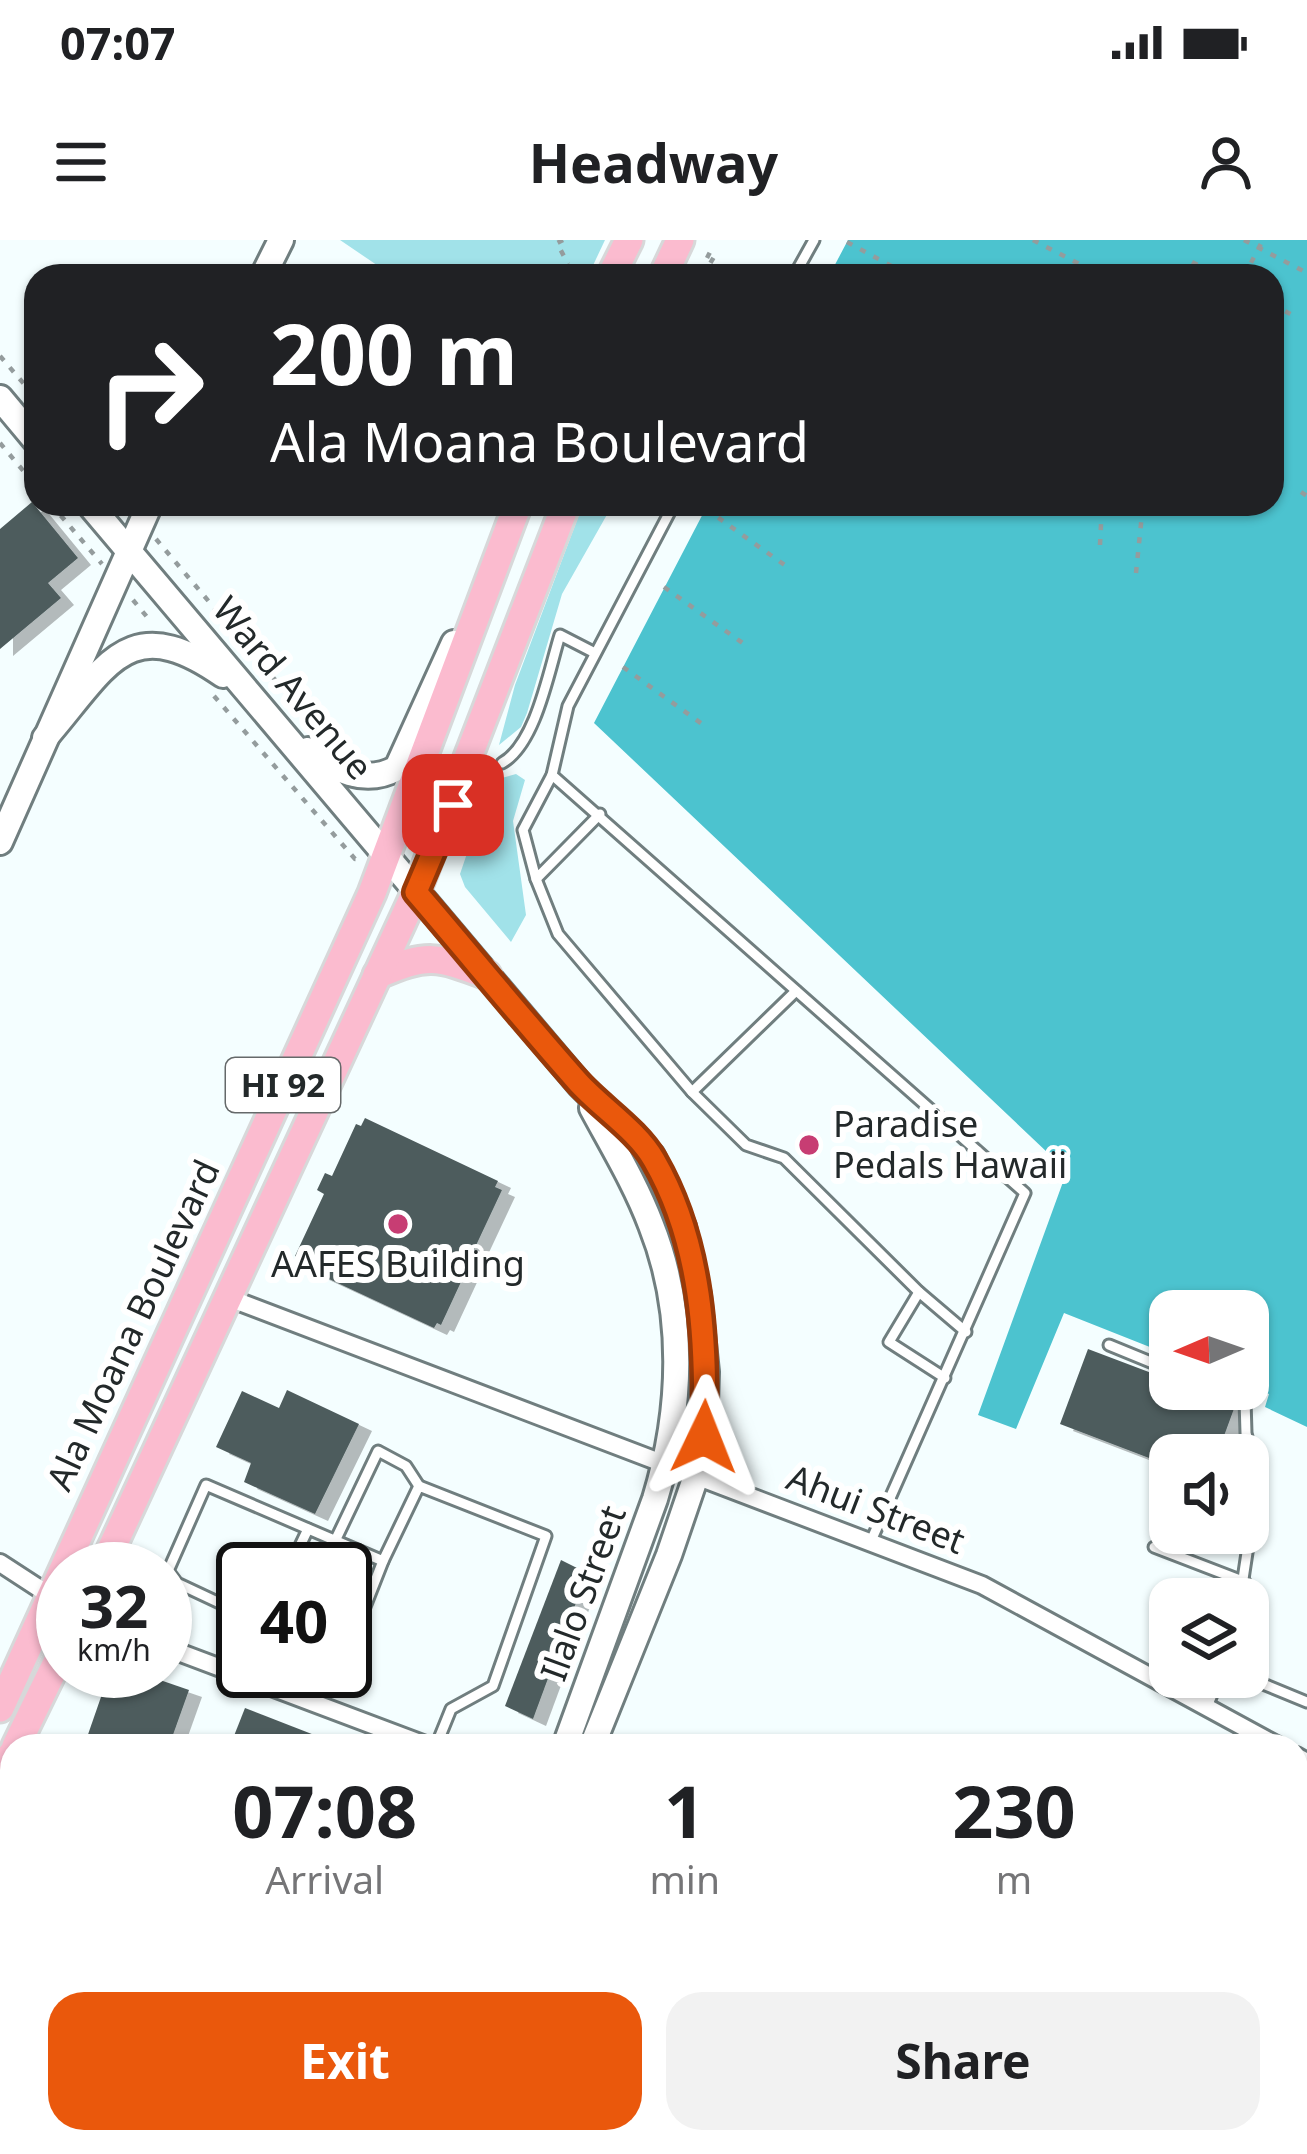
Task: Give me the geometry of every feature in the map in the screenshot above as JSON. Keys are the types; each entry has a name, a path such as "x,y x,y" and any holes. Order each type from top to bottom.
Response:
{"main road":[{"name":"Ala Moana Boulevard","path":"82,1542 387,857 514,516"},
{"name":"Ala Moana Boulevard","path":"115,1542 416,892 561,516"},
{"path":"377,976 415,958 449,960 487,975"},
{"name":"Ala Moana Boulevard","path":"0,1708 36,1639"},
{"path":"22,1734 39,1698"}],"street":[{"path":"0,398 24,427"},
{"name":"Ward Avenue","path":"99,516 580,1085 652,1156 683,1227 698,1295 706,1372 704,1437 696,1476"},
{"path":"0,842 145,516"},
{"path":"45,738 109,664 138,645 162,646 201,661 312,754 343,771 374,776 397,767 513,516"},
{"name":"Ward Avenue","path":"580,1085 652,1227 670,1292 678,1383 666,1464"},
{"name":"Ahui Street","path":"229,1298 1001,1594 1256,1734"},
{"name":"Ilalo Street","path":"569,1734 666,1464"},
{"name":"Ilalo Street","path":"597,1734 696,1476"},
{"path":"0,1563 36,1587"},
{"path":"301,1698 399,1734"}],"lane":[{"path":"668,516 564,716 552,776 523,830 536,880 558,934 692,1092 746,1144 784,1157 966,1331"},
{"path":"502,763 518,750 528,730 560,635 595,653"},
{"path":"552,776 1025,1193 871,1541"},
{"path":"536,880 600,814"},
{"path":"692,1092 796,991"},
{"path":"920,1292 889,1342 945,1378"},
{"path":"1109,1345 1149,1361"},
{"path":"1245,1410 1258,1480 1246,1578"},
{"path":"335,1540 378,1451 406,1466 419,1486 546,1536 493,1686 451,1709 438,1734"},
{"path":"216,1601 177,1583 168,1571 206,1485 382,1561"},
{"path":"372,1587 419,1486"},
{"path":"302,1542 308,1529"},
{"path":"1172,1554 1235,1578"},
{"path":"1269,1686 1307,1702"},
{"path":"1207,1707 1211,1698"}],"path":[{"path":"563,240 557,243 568,263"},
{"path":"1034,240 1080,264"},
{"path":"1244,240 1307,273"},
{"path":"1250,264 1263,240"},
{"path":"847,242 888,264"},
{"path":"708,264 711,255"},
{"path":"1192,262 1196,264"},
{"path":"1284,311 1294,316"},
{"path":"0,356 24,384"},
{"path":"0,443 24,472"},
{"path":"148,516 324,739"},
{"path":"717,516 786,566"},
{"path":"1100,545 1101,516"},
{"path":"1136,573 1142,516"},
{"path":"664,587 744,644"},
{"path":"623,667 702,724"}],"shaded area":[{"path":"340,240 605,240 594,264 375,264"},
{"path":"848,240 1307,240 1307,1427 1269,1409 1269,1290 1149,1290 1149,1347 1064,1313 1016,1429 978,1415 1067,1171 594,723 702,516 1284,516 1284,264 835,264"},
{"path":"578,516 606,516 562,594 521,727 499,745 515,685"},
{"path":"516,774 525,780 513,821 526,915 511,942 465,887 460,874 490,786"}],"building":[{"path":"24,509 24,516 44,516 78,558 48,583 61,598 0,649 0,529"},
{"name":"AAFES Building","path":"365,1118 498,1181 495,1187 502,1190 472,1254 480,1257 473,1272 467,1269 441,1325 434,1328 299,1265 302,1260 295,1256 324,1194 317,1190 325,1173 332,1176 356,1124 361,1126"},
{"path":"1088,1349 1149,1372 1149,1410 1234,1410 1225,1434 1149,1434 1149,1458 1060,1424"},
{"path":"287,1390 359,1424 315,1514 244,1482 251,1463 216,1447 242,1391 279,1408"},
{"path":"561,1560 587,1573 533,1719 505,1706"},
{"path":"101,1698 186,1698 173,1734 88,1734"},
{"path":"245,1708 312,1734 235,1734"}],"place":[{"name":"Paradise Pedals Hawaii","path":"809,1145"},
{"name":"AAFES Building","path":"398,1224"}],"route":[{"path":"453,805 416,892 580,1085 652,1156 683,1227 698,1295 706,1372 704,1437"}]}
